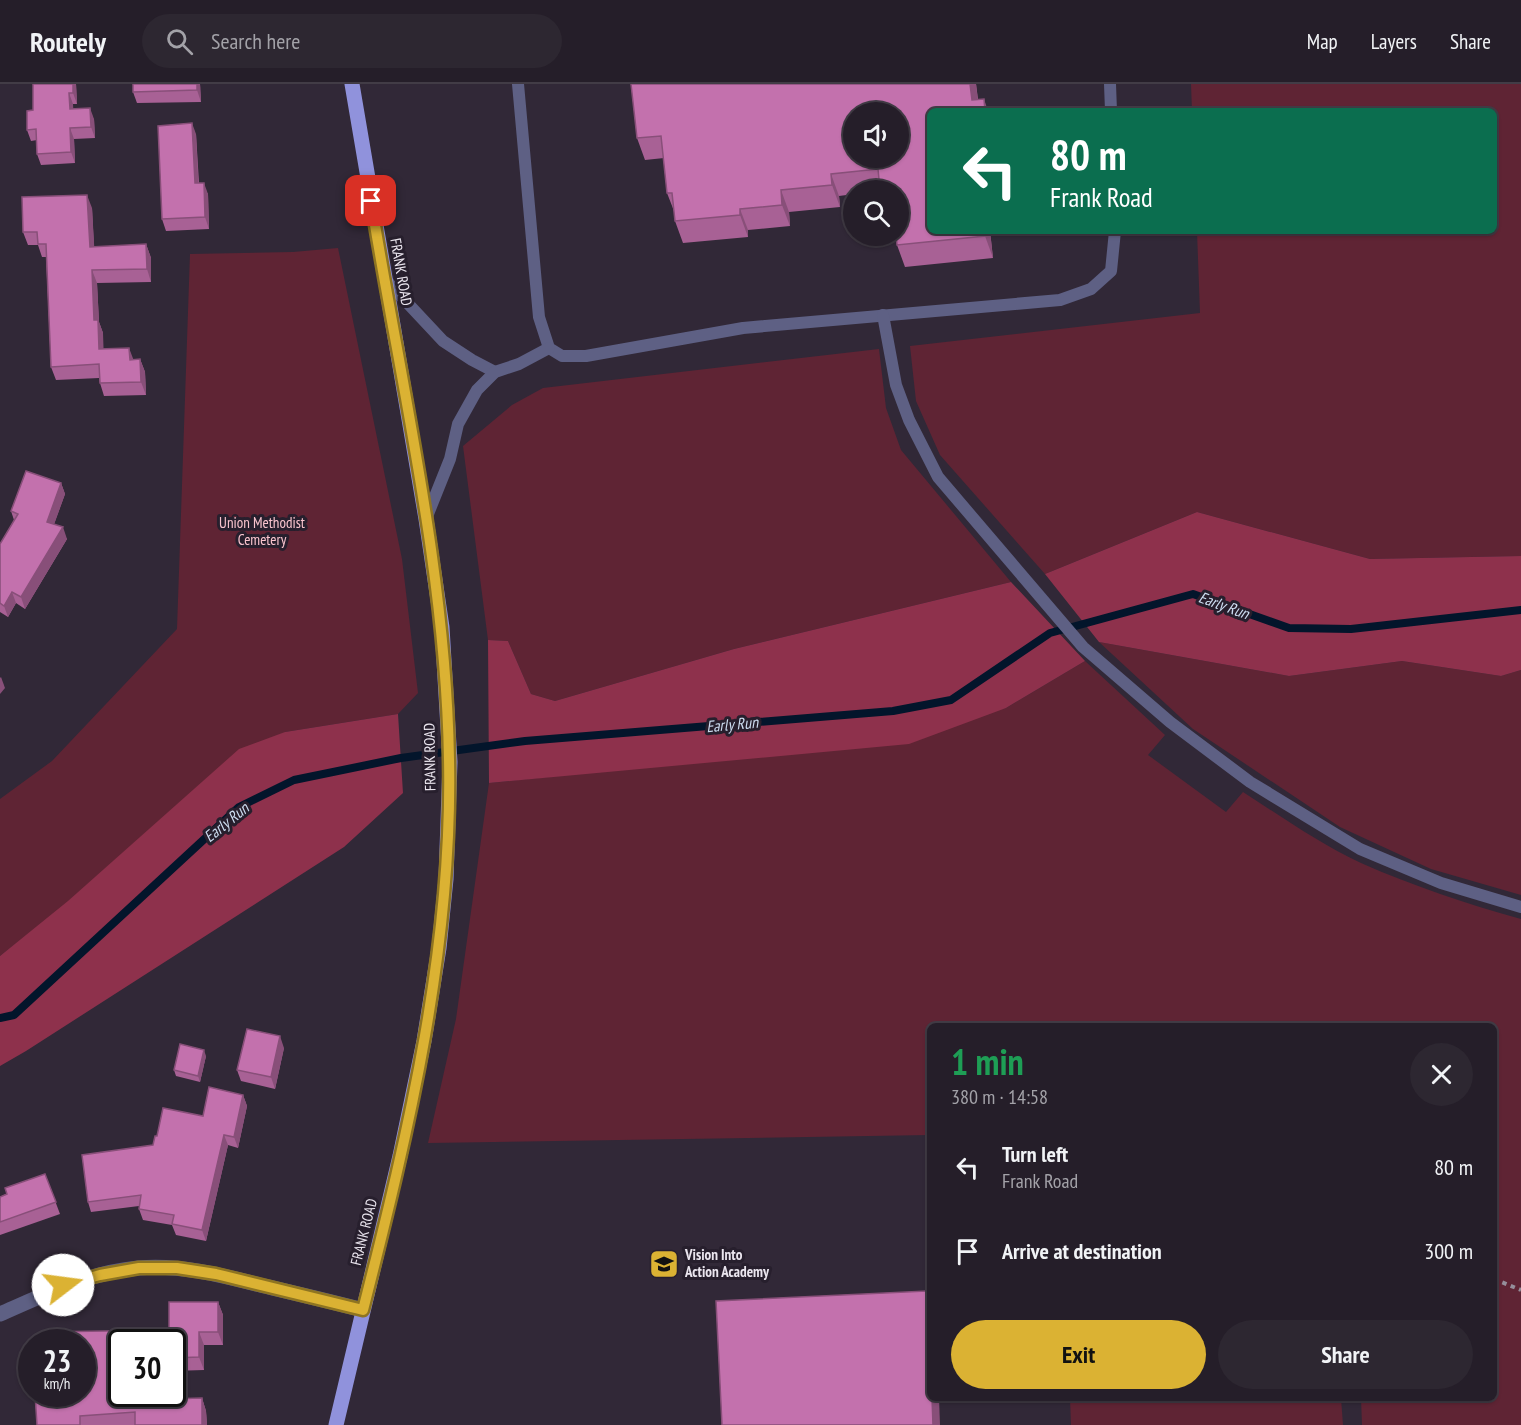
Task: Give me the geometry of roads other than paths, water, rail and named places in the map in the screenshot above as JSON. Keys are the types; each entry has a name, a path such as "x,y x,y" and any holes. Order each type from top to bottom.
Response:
{"main road":[{"name":"FRANK ROAD","path":"336,1425 400,1156 424,1041 439,948 446,879 449,808 448,720 442,627 426,519 352,84"}],"street":[{"path":"0,1314 63,1285 139,1268 177,1268 216,1274 363,1310"}],"lane":[{"path":"518,84 540,317 549,348 562,356 586,356 742,328 1060,300 1091,289 1111,271 1115,234"},
{"path":"1110,84 1111,108"},
{"path":"384,278 443,341 495,372"},
{"path":"883,315 896,385 909,420 938,477 1083,647 1170,722 1250,782 1360,849 1441,883 1521,907"},
{"path":"426,519 450,459 458,424 477,390 495,372 519,364 549,348"}],"waterway":[{"name":"Early Run","path":"0,1018 14,1015 239,807 294,780 401,758 525,741 893,711 951,700 1050,633 1193,594 1289,628 1351,629 1521,610"}],"place":[{"name":"Vision Into Action Academy","path":"664,1264"}],"park label":[{"name":"Union Methodist Cemetery","path":"262,532"}]}
